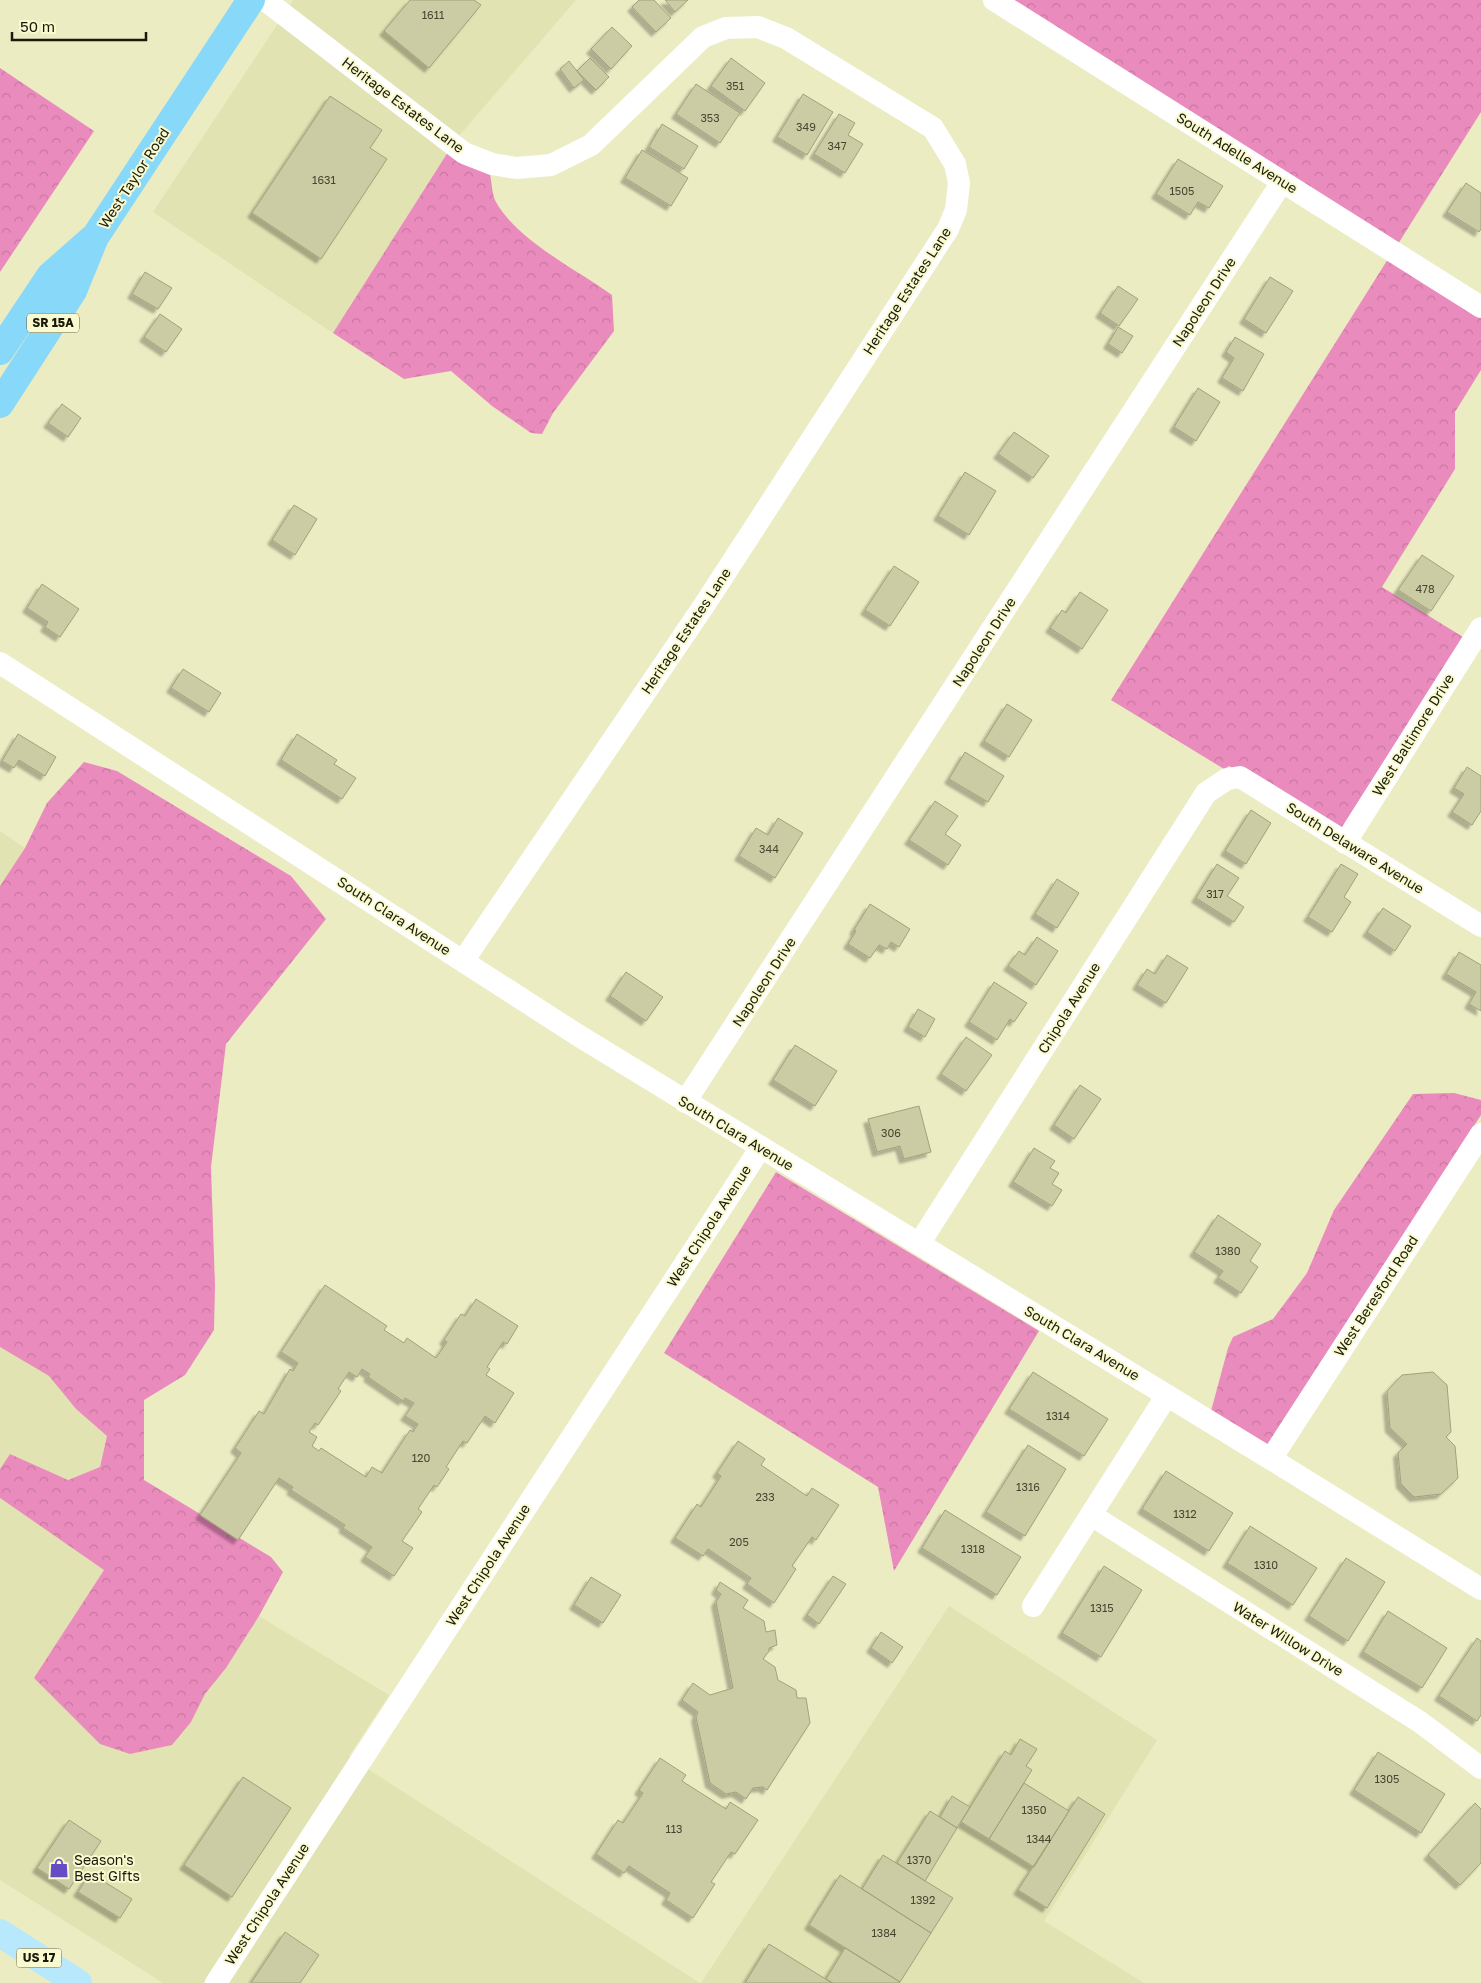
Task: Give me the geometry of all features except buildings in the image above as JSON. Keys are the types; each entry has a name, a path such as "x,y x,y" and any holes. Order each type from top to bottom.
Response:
{"highway":[{"name":"West Taylor Road","path":"0,404 73,292 95,237 250,0"},
{"name":"West Taylor Road","path":"0,351 50,276 95,237"}],"main road":[{"name":"US 17","path":"0,1933 78,1983"}],"street":[{"name":"Heritage Estates Lane","path":"265,0 464,153 492,164 516,168 551,164 591,145 703,37 726,28 758,27 786,38 933,128 955,164 959,183 956,210 948,229 705,604 463,961"},
{"name":"South Adelle Avenue","path":"994,0 1481,307"},
{"name":"Napoleon Drive","path":"685,1102 1282,182"},
{"name":"West Baltimore Drive","path":"1345,843 1481,628"},
{"name":"South Clara Avenue","path":"0,663 685,1102 1271,1458 1481,1589"},
{"name":"South Delaware Avenue","path":"1227,779 1240,777 1481,926"},
{"name":"Chipola Avenue","path":"919,1244 1206,793 1227,779"},
{"name":"West Beresford Road","path":"1271,1458 1481,1134"},
{"name":"West Chipola Avenue","path":"216,1983 761,1147"},
{"path":"1033,1606 1167,1395"},
{"name":"Water Willow Drive","path":"1091,1515 1420,1722 1481,1768"}],"shaded area":[{"path":"293,0 576,0 458,137 289,7"},
{"path":"279,22 448,152 333,333 153,212"},
{"path":"0,831 25,848 0,886"},
{"path":"0,1347 49,1376 76,1409 107,1436 100,1467 67,1480 10,1454 0,1469"},
{"path":"0,1498 104,1570 35,1678 191,1722 205,1694 226,1668 259,1616 389,1695 349,1756 351,1758 203,1983 163,1983 0,1880"},
{"path":"949,1606 1157,1740 1044,1921 1144,1983 701,1983"},
{"path":"368,1769 700,1983 229,1983"}],"green space":[{"path":"1011,0 1481,0 1481,112 1398,244"},
{"path":"0,68 94,131 0,272"},
{"path":"448,152 490,175 496,202 518,229 533,242 612,295 614,331 553,413 542,434 531,433 492,406 451,371 404,379 333,333"},
{"path":"1388,259 1481,317 1481,370 1455,412 1455,469 1382,587 1463,637 1341,829 1229,766 1224,769 1111,700"},
{"path":"84,762 117,771 291,876 326,919 226,1044 211,1167 215,1286 214,1330 185,1375 144,1400 144,1480 271,1557 283,1572 259,1616 226,1668 205,1694 191,1722 172,1745 130,1754 100,1744 34,1678 104,1570 0,1498 0,1469 10,1454 68,1480 100,1467 107,1436 76,1409 49,1376 0,1347 0,886 25,848 47,803"},
{"path":"1454,1093 1481,1100 1481,1115 1267,1445 1211,1411 1228,1348 1233,1337 1273,1319 1307,1273 1334,1210 1413,1094"},
{"path":"776,1172 1039,1331 894,1571 878,1487 664,1353"}],"place":[{"name":"Season's Best Gifts","path":"59,1868"}]}
